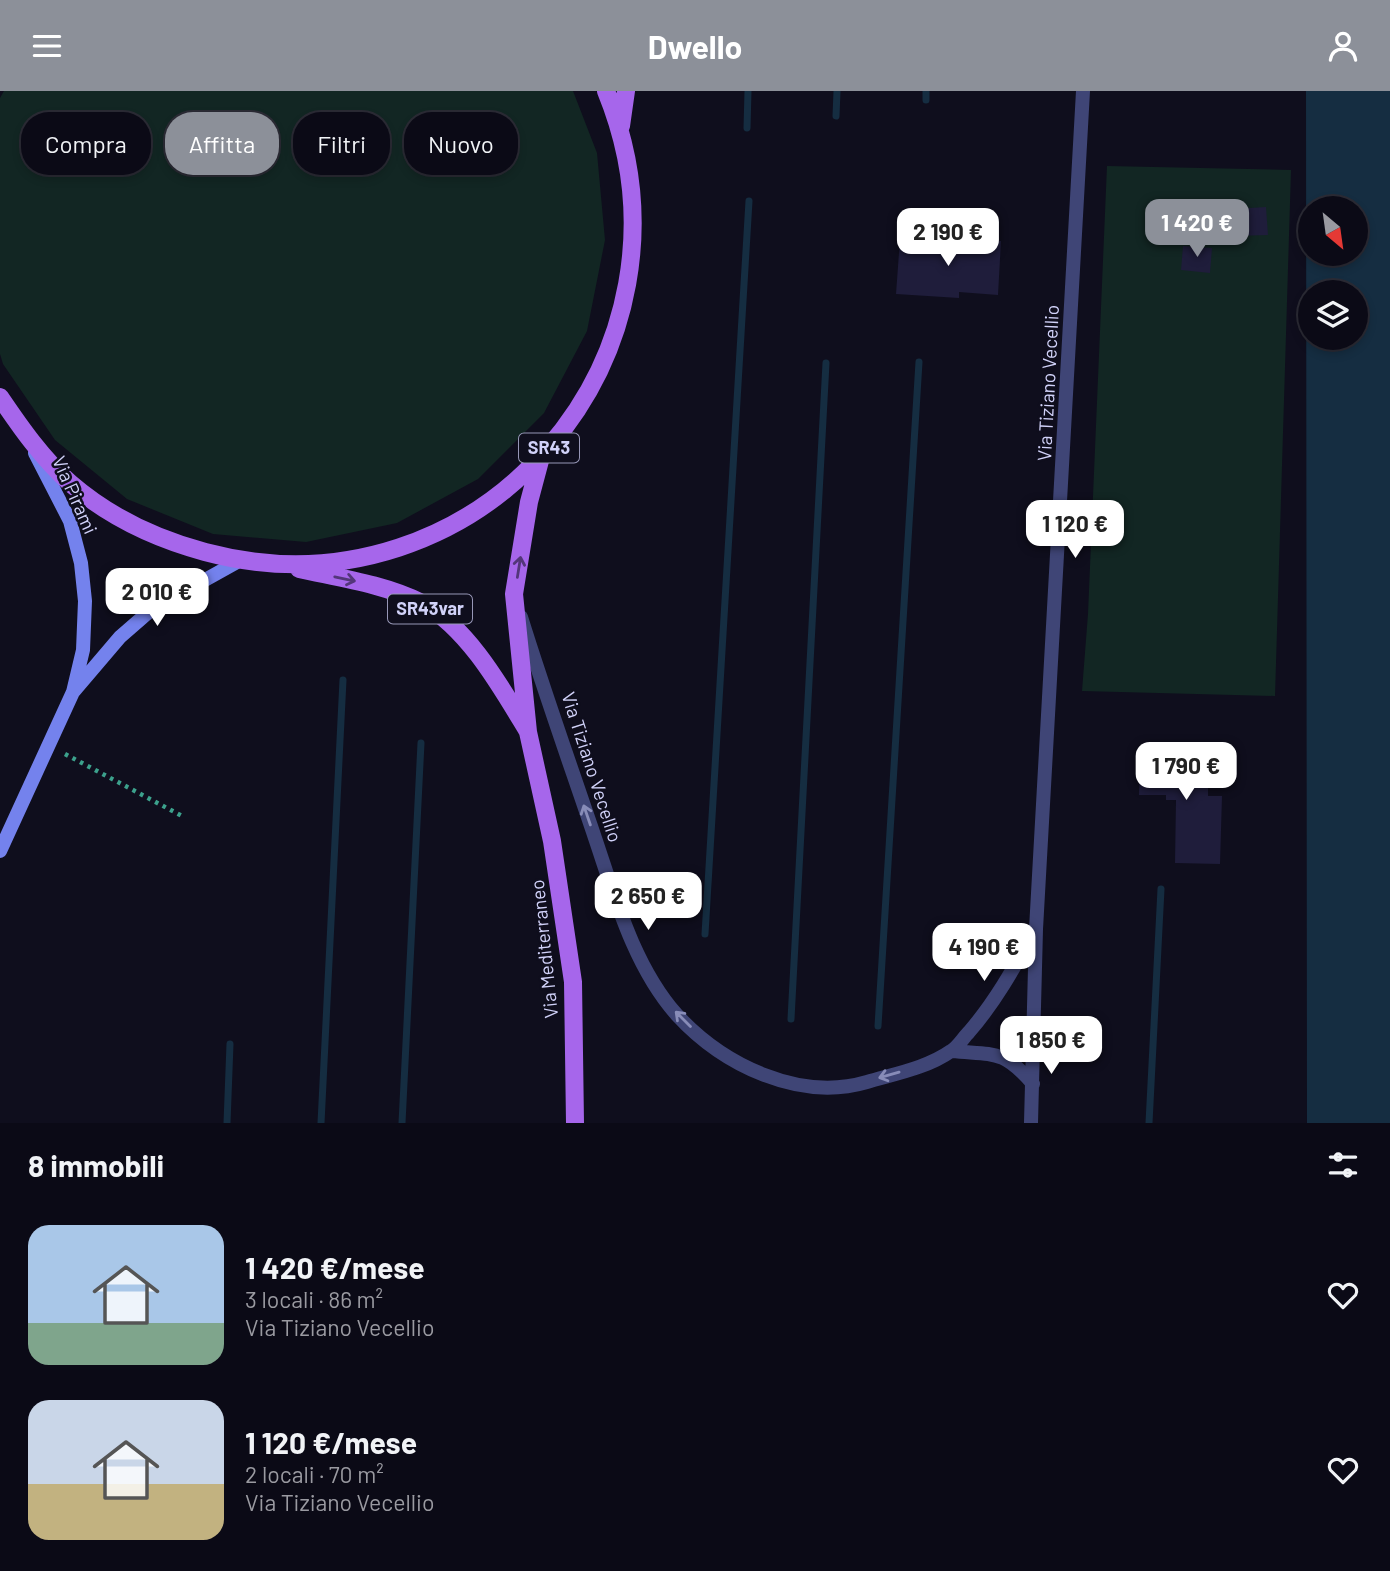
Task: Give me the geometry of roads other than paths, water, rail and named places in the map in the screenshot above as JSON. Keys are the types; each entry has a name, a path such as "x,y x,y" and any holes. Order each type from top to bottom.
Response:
{"main road":[{"name":"SR43","path":"0,397 29,440 71,483 120,518 175,544 239,561 278,565 351,560 421,540 486,505 541,457 584,401 607,359 625,302 634,244 632,184 621,126 606,91"},
{"name":"SR43","path":"621,126 626,91"},
{"name":"Via Mediterraneo","path":"541,457 529,502 514,594 528,732 552,841 573,982 575,1123"},
{"name":"Via Mediterraneo","path":"278,565 375,585 423,604 459,633 494,676 528,732"}],"street":[{"name":"Via Tiziano Vecellio","path":"1031,1123 1036,929 1083,91"},
{"name":"Via Pirami","path":"0,851 74,692 83,650 85,601 81,562 70,521 29,440"},
{"name":"Via Pirami","path":"74,692 120,637 151,610 239,561"},
{"name":"Via Tiziano Vecellio","path":"514,594 612,888 631,936 654,982 677,1014 710,1044 743,1065 805,1088 846,1088 916,1067 952,1051 987,1011 1036,929"},
{"name":"Via Tiziano Vecellio","path":"952,1051 1003,1056 1017,1066 1033,1084"}],"water":[{"path":"1306,91 1390,91 1390,1123 1307,1123 1306,350 1368,350 1368,280 1306,280 1306,266 1368,266 1368,196 1306,196"}],"waterway":[{"path":"747,128 748,91"},
{"path":"836,116 837,91"},
{"path":"926,91 926,100"},
{"path":"705,934 749,201"},
{"path":"878,1026 919,362"},
{"path":"791,1019 826,363"},
{"path":"321,1123 343,680"},
{"path":"402,1123 421,743"},
{"path":"1149,1123 1161,889"},
{"path":"227,1123 230,1044"}]}
